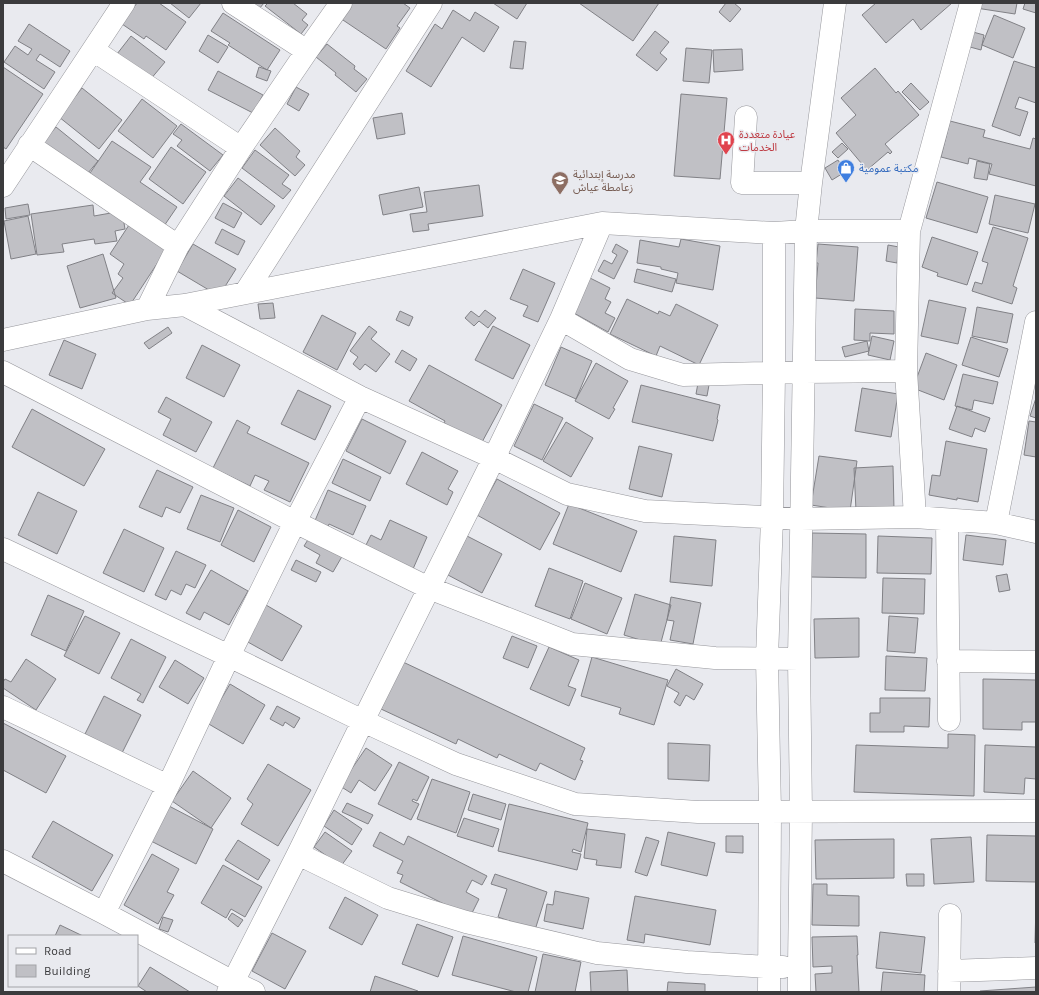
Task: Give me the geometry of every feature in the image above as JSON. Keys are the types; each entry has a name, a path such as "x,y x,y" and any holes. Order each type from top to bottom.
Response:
{"street":[{"path":"3,186 124,3"},
{"path":"233,3 307,51"},
{"path":"147,309 178,246 241,148 341,3"},
{"path":"245,293 431,3"},
{"path":"799,992 801,812 799,659 806,231 835,3"},
{"path":"915,517 906,371 909,231 971,3"},
{"path":"93,50 241,148"},
{"path":"746,117 742,183 811,183"},
{"path":"29,145 178,246"},
{"path":"230,987 298,854 494,458 561,319 602,223"},
{"path":"3,340 147,309 185,305 602,223 774,233 806,231 909,231"},
{"path":"770,992 770,812 767,658 772,518 774,233"},
{"path":"185,305 360,397 494,458 567,494 645,511 801,519 915,517 996,523 1036,532"},
{"path":"561,319 630,359 682,375 906,371"},
{"path":"996,523 1036,322"},
{"path":"3,372 295,522 429,588 572,644 715,658 799,659"},
{"path":"104,913 168,786 229,656 295,522 360,397"},
{"path":"947,520 948,720"},
{"path":"3,549 456,764 575,804 698,812 1036,812"},
{"path":"948,661 1036,662"},
{"path":"3,707 168,786"},
{"path":"298,854 388,898 466,922 598,953 687,962 769,967 799,966"},
{"path":"3,861 104,913 230,987 254,992"},
{"path":"950,915 949,982 1036,968"}],"building":[{"path":"137,3 159,3 186,22 166,50 146,36 144,39 122,24"},
{"path":"170,3 201,3 189,18"},
{"path":"251,3 264,3 259,9"},
{"path":"268,3 293,3 307,14 302,20 308,25 301,34 265,6"},
{"path":"350,3 403,3 410,8 397,26 400,28 386,49 340,18"},
{"path":"493,3 527,3 517,19"},
{"path":"579,3 659,3 633,41"},
{"path":"726,3 734,3 741,9 730,22 719,12"},
{"path":"876,3 952,3 921,30 913,19 886,43 862,15"},
{"path":"977,3 1017,3 1015,14 976,8"},
{"path":"1025,3 1036,3 1036,13 1023,9"},
{"path":"453,10 470,21 475,12 499,27 484,52 462,37 431,87 406,71 435,24 442,29"},
{"path":"223,13 280,50 267,70 228,45 230,43 211,31"},
{"path":"994,15 1025,28 1013,58 982,45"},
{"path":"29,24 70,51 60,67 40,54 36,60 55,72 44,89 4,62 15,46 28,55 32,49 18,41"},
{"path":"655,31 669,42 660,53 667,59 657,71 636,55"},
{"path":"973,32 984,35 981,50 970,47"},
{"path":"208,35 228,47 218,63 199,51"},
{"path":"131,36 165,62 150,80 117,54"},
{"path":"514,41 526,42 523,69 510,68"},
{"path":"327,44 355,66 354,69 367,79 356,92 316,57"},
{"path":"686,48 712,50 709,83 683,81"},
{"path":"742,49 743,70 714,72 713,50"},
{"path":"1014,61 1036,68 1036,103 1019,97 1015,108 1028,112 1020,136 992,126"},
{"path":"3,67 43,94 6,149 3,147"},
{"path":"259,67 271,71 267,81 256,77"},
{"path":"875,68 896,93 898,91 919,115 885,144 892,152 890,154 888,152 867,170 836,133 856,115 841,98"},
{"path":"218,71 263,95 253,113 208,90"},
{"path":"911,83 929,102 920,110 902,92"},
{"path":"296,87 309,94 299,111 287,104"},
{"path":"82,88 122,120 99,149 59,117"},
{"path":"681,94 727,98 720,179 674,176"},
{"path":"142,99 177,126 153,158 118,131"},
{"path":"402,113 405,134 377,139 373,118"},
{"path":"950,121 985,130 983,137 1030,149 1033,138 1036,139 1036,186 989,174 992,164 969,158 968,164 941,157"},
{"path":"181,124 223,155 210,171 177,146 182,140 173,134"},
{"path":"56,127 98,161 83,179 41,144"},
{"path":"275,128 300,151 296,157 305,165 295,176 260,145"},
{"path":"112,141 151,167 140,182 177,207 164,226 88,176"},
{"path":"842,143 848,149 838,158 832,152"},
{"path":"171,147 206,172 183,204 149,179"},
{"path":"255,150 289,175 282,184 291,190 283,199 242,168"},
{"path":"838,160 845,172 832,180 825,168"},
{"path":"977,161 990,164 987,180 974,178"},
{"path":"238,178 275,206 261,225 224,196"},
{"path":"937,182 988,197 977,233 926,218"},
{"path":"479,185 483,216 428,224 429,230 413,232 410,214 427,212 424,192"},
{"path":"419,187 423,207 383,215 379,195"},
{"path":"995,195 1035,204 1028,233 989,224"},
{"path":"223,203 242,213 234,228 215,218"},
{"path":"28,204 30,215 6,219 5,208"},
{"path":"93,205 94,216 122,211 125,229 115,231 117,241 95,244 94,239 62,244 64,252 37,255 31,214"},
{"path":"28,216 36,254 11,259 4,221"},
{"path":"129,225 166,250 130,305 112,293 123,278 118,274 124,264 110,254"},
{"path":"993,227 1028,238 1013,286 1017,288 1012,304 972,291 975,282 982,284 988,263 982,261"},
{"path":"222,229 245,241 238,255 215,243"},
{"path":"932,237 978,252 967,285 937,276 938,273 922,267"},
{"path":"681,239 720,246 713,290 676,283 678,273 661,269 661,267 637,263 640,240 679,247"},
{"path":"193,244 236,269 219,296 177,271"},
{"path":"616,244 628,251 614,279 598,271 604,260 612,264 617,255 612,252"},
{"path":"818,244 858,247 854,301 815,298"},
{"path":"888,245 899,247 897,263 886,261"},
{"path":"103,254 116,298 80,308 67,266"},
{"path":"523,269 555,283 538,322 523,316 528,306 510,299"},
{"path":"637,269 676,279 672,292 634,282"},
{"path":"590,278 610,288 605,299 611,302 605,313 615,318 608,332 572,312"},
{"path":"627,299 658,314 659,311 670,316 676,304 718,325 699,365 660,346 656,356 610,334"},
{"path":"929,300 966,308 958,344 921,336"},
{"path":"273,303 275,318 260,319 258,304"},
{"path":"977,307 1013,314 1007,343 972,336"},
{"path":"855,309 894,311 894,334 870,333 870,341 854,340"},
{"path":"485,310 496,318 488,328 479,321 474,326 465,318 471,311 479,317"},
{"path":"400,311 413,317 409,326 396,320"},
{"path":"322,315 356,333 337,370 303,352"},
{"path":"369,326 377,332 371,339 390,354 376,372 365,364 360,370 353,364 358,357 350,351"},
{"path":"493,326 530,345 513,379 475,360"},
{"path":"168,327 172,333 149,349 144,343"},
{"path":"872,336 894,341 890,360 868,355"},
{"path":"971,337 1008,349 999,377 962,365"},
{"path":"64,340 96,354 82,389 49,375"},
{"path":"867,341 869,351 845,357 842,347"},
{"path":"202,345 240,365 224,397 186,378"},
{"path":"561,347 592,361 576,399 545,385"},
{"path":"402,350 417,359 410,371 395,362"},
{"path":"926,353 957,365 944,400 913,388"},
{"path":"596,363 628,381 613,408 615,409 609,419 575,401"},
{"path":"429,365 502,405 481,444 444,423 445,421 409,401"},
{"path":"963,374 998,382 993,404 974,400 972,410 955,406"},
{"path":"698,383 709,385 707,396 696,394"},
{"path":"641,385 720,405 713,441 632,422"},
{"path":"862,388 898,394 891,437 855,431"},
{"path":"298,390 331,406 315,440 281,424"},
{"path":"166,397 212,422 196,452 163,435 171,419 158,412"},
{"path":"1036,398 1036,418 1030,416"},
{"path":"534,404 563,418 542,460 514,446"},
{"path":"957,406 990,418 985,432 975,428 972,437 949,429"},
{"path":"32,409 105,449 84,486 12,447"},
{"path":"362,419 406,441 390,474 346,451"},
{"path":"237,420 250,427 247,433 309,463 290,502 264,490 269,481 255,475 250,486 213,468"},
{"path":"1029,421 1036,422 1036,457 1024,455"},
{"path":"566,422 593,438 571,477 543,461"},
{"path":"946,441 987,449 978,502 929,495 932,475 940,476"},
{"path":"639,446 672,454 662,497 629,489"},
{"path":"422,452 458,471 448,489 453,492 447,505 406,484"},
{"path":"819,456 857,461 850,511 811,505"},
{"path":"343,459 381,477 370,501 332,483"},
{"path":"893,466 894,510 856,511 854,468"},
{"path":"157,470 193,487 180,513 166,507 162,517 139,507"},
{"path":"497,479 560,513 540,550 477,515"},
{"path":"328,490 366,506 353,535 329,524 327,529 314,523"},
{"path":"38,492 77,511 57,554 18,535"},
{"path":"201,495 234,508 220,542 187,529"},
{"path":"569,504 637,531 621,572 553,544"},
{"path":"238,510 271,527 254,562 221,545"},
{"path":"390,520 427,537 413,569 365,547 371,535 381,540"},
{"path":"124,529 164,548 144,592 103,573"},
{"path":"812,533 866,534 866,578 811,577"},
{"path":"311,535 344,553 333,572 316,563 320,555 304,546"},
{"path":"966,535 1006,540 1003,565 963,560"},
{"path":"467,536 502,554 482,593 448,575"},
{"path":"674,536 716,540 712,586 670,582"},
{"path":"878,536 932,538 931,574 877,573"},
{"path":"176,551 206,565 195,588 186,584 181,595 171,590 166,600 155,595"},
{"path":"296,560 321,572 316,582 291,570"},
{"path":"549,568 583,581 570,619 535,606"},
{"path":"211,570 248,591 229,625 204,612 200,620 186,613"},
{"path":"1007,574 1010,590 999,592 996,576"},
{"path":"883,578 925,579 924,614 882,613"},
{"path":"585,583 622,598 607,634 571,619"},
{"path":"635,594 671,605 660,646 624,635"},
{"path":"48,595 84,611 66,651 31,635"},
{"path":"671,597 701,603 693,644 670,640 674,621 667,620"},
{"path":"266,605 302,626 282,661 246,641"},
{"path":"85,616 120,633 99,674 64,656"},
{"path":"889,616 918,618 915,653 887,651"},
{"path":"859,618 859,657 815,658 814,619"},
{"path":"512,636 537,646 528,668 503,658"},
{"path":"131,639 166,657 143,703 137,700 141,694 111,678"},
{"path":"549,647 579,660 568,686 576,689 569,706 530,689"},
{"path":"886,656 927,658 925,691 885,690"},
{"path":"592,657 668,680 654,725 619,714 621,708 581,696"},
{"path":"26,659 56,679 36,710 3,688 3,682 5,679 11,682"},
{"path":"175,660 204,678 188,704 159,687"},
{"path":"403,662 585,748 580,760 583,761 575,780 540,763 536,771 499,754 497,758 458,739 456,744 381,709"},
{"path":"676,669 703,684 694,700 686,695 680,706 674,702 679,693 667,686"},
{"path":"983,679 1036,680 1036,722 1022,722 1022,730 983,729"},
{"path":"230,684 265,705 243,744 207,723"},
{"path":"104,696 141,715 122,753 85,734"},
{"path":"880,698 930,698 929,727 904,726 904,732 870,732 870,713 880,713"},
{"path":"277,706 300,718 294,728 285,722 283,726 270,719"},
{"path":"3,723 66,756 46,793 3,770"},
{"path":"948,734 975,735 974,796 854,792 856,745 948,748"},
{"path":"668,743 710,745 709,781 668,779"},
{"path":"985,745 1036,747 1036,779 1025,778 1024,794 984,792"},
{"path":"366,748 392,765 375,791 359,780 351,793 340,786"},
{"path":"399,762 429,777 417,801 413,799 412,801 419,804 411,820 378,804"},
{"path":"268,764 311,790 278,846 241,824 253,804 247,799"},
{"path":"193,771 231,798 211,828 172,801"},
{"path":"432,779 470,792 456,833 417,819"},
{"path":"473,794 506,804 501,820 468,810"},
{"path":"347,803 373,815 368,824 342,812"},
{"path":"509,804 588,823 581,852 573,849 572,852 581,854 577,870 498,851"},
{"path":"169,806 213,829 196,864 151,841"},
{"path":"334,810 362,829 352,845 324,826"},
{"path":"464,818 499,829 493,847 457,836"},
{"path":"53,821 113,855 92,891 32,857"},
{"path":"587,829 625,834 621,868 596,865 597,860 584,858"},
{"path":"325,832 352,851 341,866 314,847"},
{"path":"380,832 404,845 408,836 487,876 482,885 472,880 466,892 479,899 470,917 400,882 403,875 397,873 403,861 373,846"},
{"path":"668,832 715,843 707,876 661,865"},
{"path":"987,835 1036,836 1036,882 986,881"},
{"path":"726,836 743,836 743,853 726,852"},
{"path":"646,837 659,841 647,876 635,872"},
{"path":"971,837 974,882 934,884 931,839"},
{"path":"894,839 894,878 816,879 815,840"},
{"path":"238,840 270,860 258,880 225,860"},
{"path":"152,854 179,869 167,892 174,895 158,924 124,905"},
{"path":"223,865 262,887 245,917 231,909 226,918 201,903"},
{"path":"495,874 547,892 535,930 498,917 507,889 491,884"},
{"path":"906,874 924,874 924,886 907,886"},
{"path":"813,884 827,884 827,895 859,896 859,926 812,925"},
{"path":"555,891 589,898 583,929 544,921 547,904 553,905"},
{"path":"635,896 716,910 710,945 645,934 644,943 627,940"},
{"path":"345,897 378,915 362,945 329,928"},
{"path":"1036,903 1036,943 1035,943"},
{"path":"232,913 243,920 238,927 228,919"},
{"path":"163,917 173,920 168,932 159,929"},
{"path":"417,924 453,937 438,977 402,964"},
{"path":"60,925 81,935 55,935"},
{"path":"880,932 925,937 921,973 876,968"},
{"path":"272,933 306,951 285,989 252,971"},
{"path":"463,936 537,957 528,992 516,992 452,975"},
{"path":"857,936 859,992 816,992 815,974 832,973 832,966 813,967 812,937"},
{"path":"543,954 581,962 575,992 535,992"},
{"path":"150,967 190,992 147,992 138,986"},
{"path":"627,970 628,992 591,992 590,972"},
{"path":"883,972 925,975 924,992 881,992"},
{"path":"375,976 418,991 370,992"},
{"path":"668,982 705,984 705,992 667,992"},
{"path":"1036,987 1036,992 980,992 980,991"}],"place":[{"name":"عيادة متعددة الخدمات","path":"726,155"},
{"name":"مكتبة عمومية","path":"846,183"},
{"name":"مدرسة إبتدائية زعامطة عياش","path":"560,195"}]}
